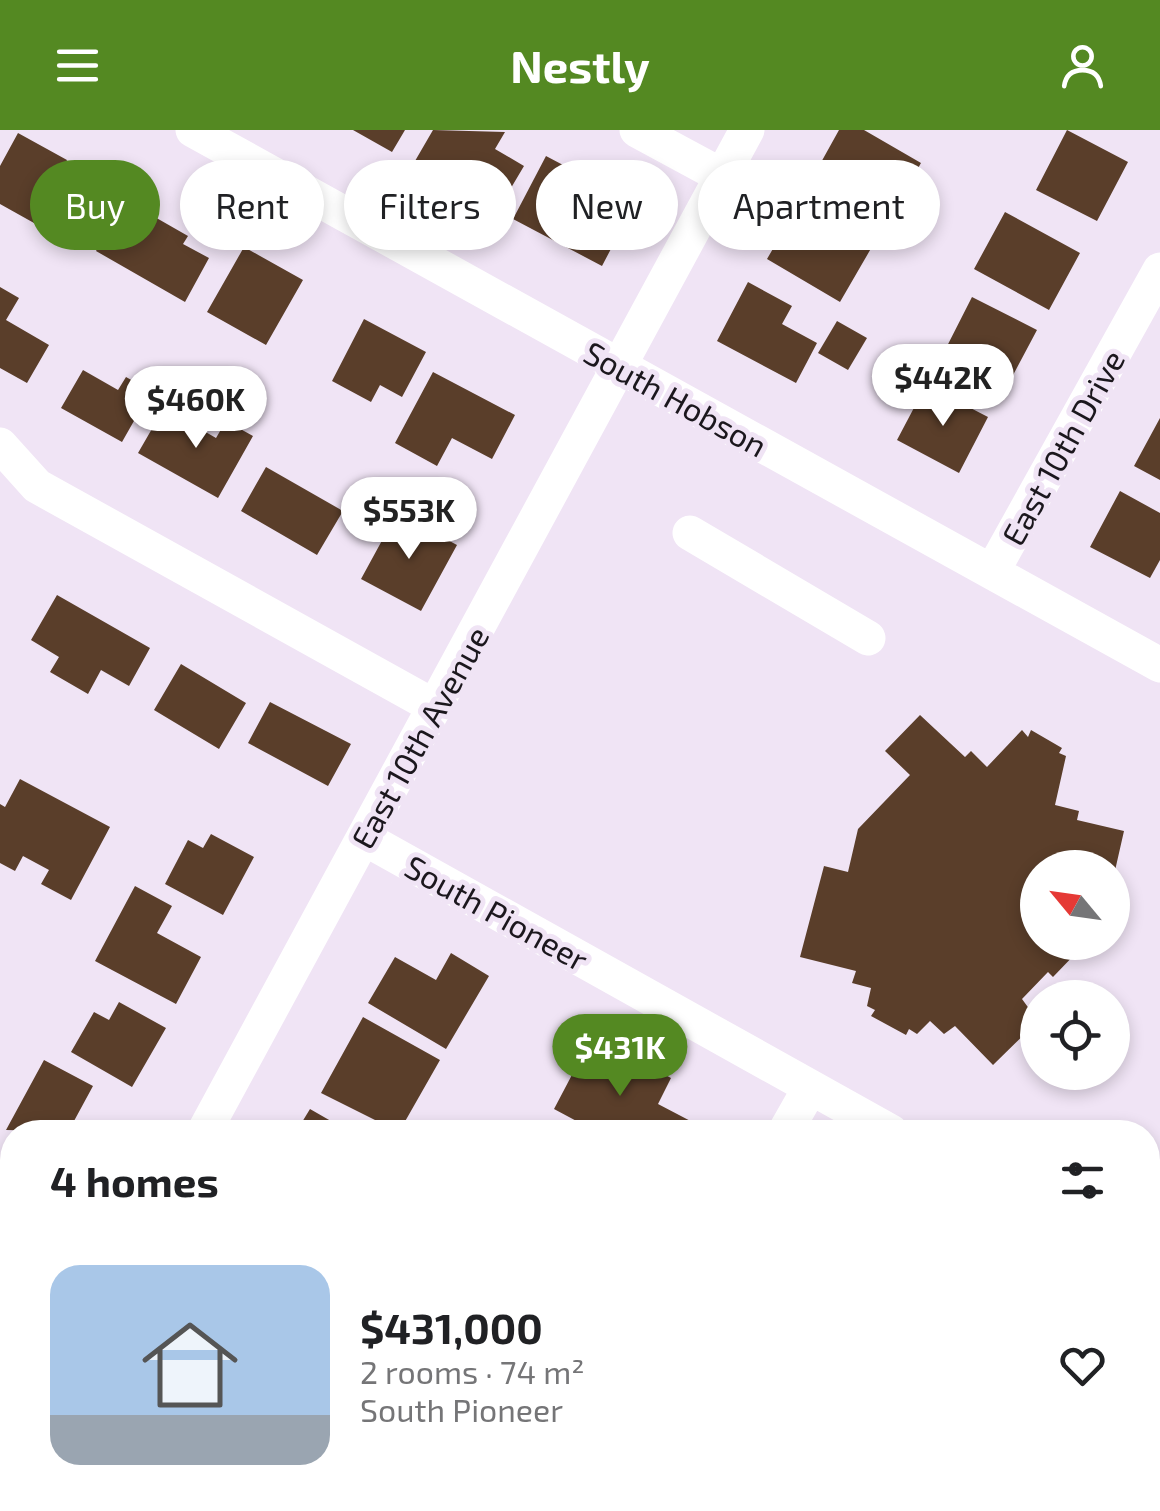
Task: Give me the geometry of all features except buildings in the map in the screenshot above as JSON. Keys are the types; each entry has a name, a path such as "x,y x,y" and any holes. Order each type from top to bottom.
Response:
{"street":[{"name":"South Hobson","path":"193,130 1160,665"},
{"path":"637,130 698,163"},
{"name":"East 10th Avenue","path":"731,160 747,130"},
{"name":"East 10th Avenue","path":"211,1120 698,221"},
{"name":"East 10th Drive","path":"992,572 1160,270"},
{"path":"0,446 37,486 435,707"},
{"path":"690,533 868,638"},
{"name":"South Pioneer","path":"364,838 869,1120"},
{"path":"792,1120 810,1088"}]}
